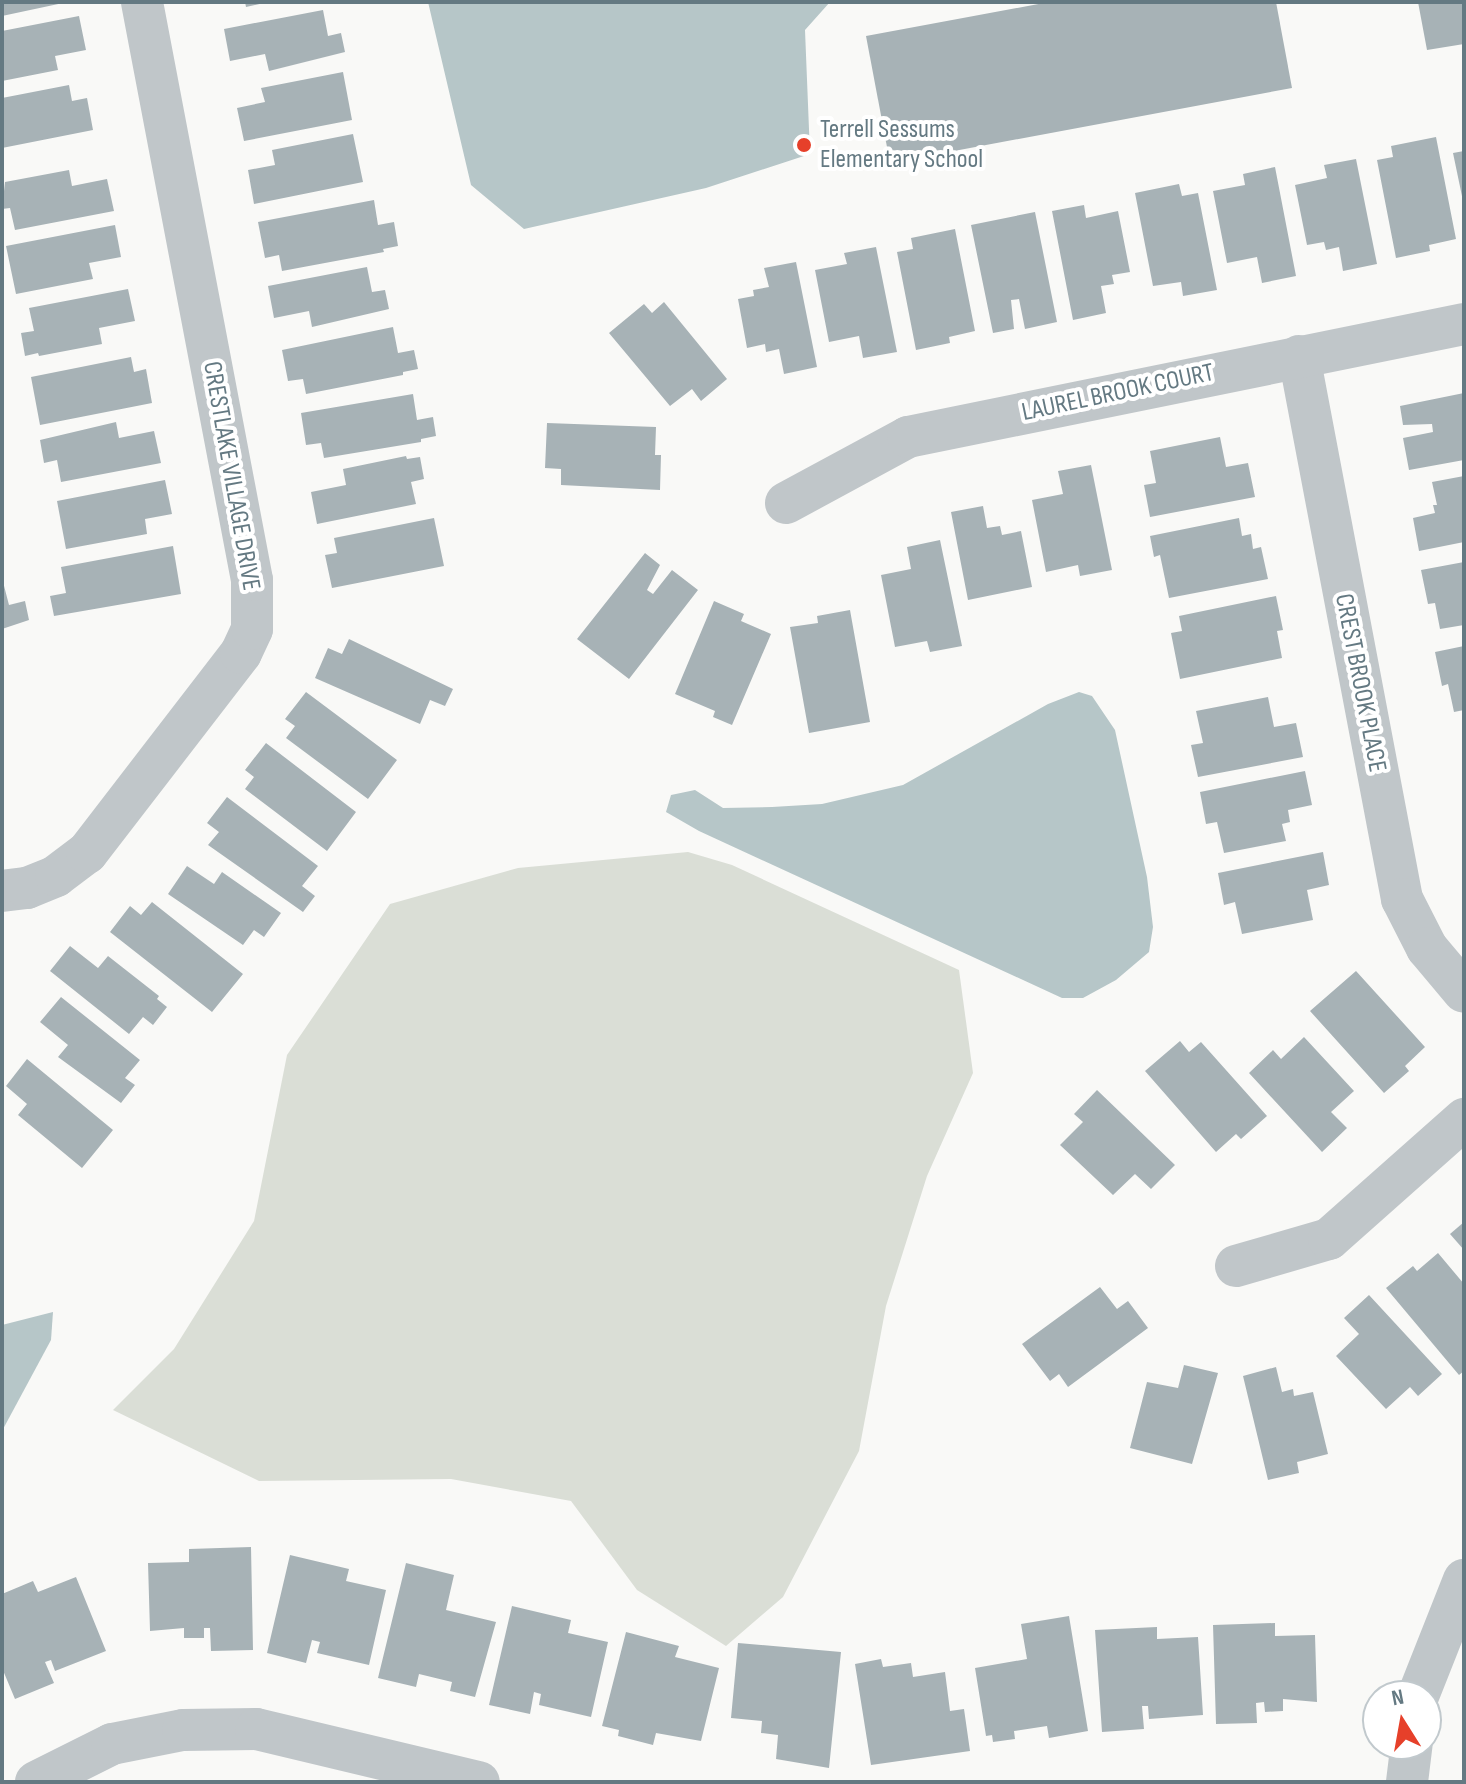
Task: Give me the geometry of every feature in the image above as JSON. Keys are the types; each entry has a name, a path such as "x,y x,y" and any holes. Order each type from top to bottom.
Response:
{"street":[{"name":"CRESTLAKE VILLAGE DRIVE","path":"2,891 27,888 56,876 87,853 241,653 252,629 252,580 142,2"},
{"name":"LAUREL BROOK COURT","path":"786,503 908,437 1464,324"},
{"name":"CREST BROOK PLACE","path":"1299,356 1402,899 1427,948 1464,992"},
{"path":"1236,1266 1329,1239 1464,1119"},
{"path":"1424,1680 1464,1580"},
{"path":"36,1782 112,1744 183,1730 256,1729 479,1782"},
{"path":"1407,1782 1410,1760"}],"shaded area":[{"path":"428,2 830,2 805,30 810,154 706,188 524,229 471,185"},
{"path":"1079,692 1092,696 1115,730 1147,877 1153,927 1149,952 1116,980 1083,998 1062,998 699,831 666,812 671,795 695,790 723,808 772,807 822,804 903,785 1048,704"},
{"path":"688,852 732,865 959,970 973,1073 927,1176 886,1306 859,1451 783,1597 726,1646 637,1590 571,1501 451,1479 259,1481 113,1410 174,1349 254,1221 287,1055 390,904 518,868"},
{"path":"53,1312 51,1340 2,1431 2,1325"}],"building":[{"path":"2,2 63,2 63,3 2,16"},
{"path":"245,2 264,2 264,3 246,7"},
{"path":"1049,2 1276,2 1292,88 890,163 866,36"},
{"path":"1418,2 1464,2 1464,44 1427,50"},
{"path":"323,10 328,36 341,33 345,52 269,71 265,54 230,61 224,29"},
{"path":"79,16 86,50 55,56 58,70 2,81 2,31"},
{"path":"343,72 352,120 244,141 237,108 265,102 261,88"},
{"path":"69,85 72,101 87,98 93,130 2,148 2,98"},
{"path":"353,134 363,182 254,204 248,170 275,165 272,150"},
{"path":"1436,137 1456,239 1429,245 1430,251 1396,258 1377,160 1393,157 1391,146"},
{"path":"1464,151 1464,201 1463,201 1453,153"},
{"path":"1356,159 1377,264 1343,271 1339,247 1326,250 1324,242 1307,245 1295,185 1327,178 1324,165"},
{"path":"1275,167 1296,276 1262,283 1257,257 1227,263 1213,191 1245,185 1243,174"},
{"path":"69,170 72,186 107,179 114,211 15,230 10,208 2,209 5,182"},
{"path":"1179,184 1182,196 1198,193 1217,290 1183,296 1181,282 1153,286 1135,193"},
{"path":"374,200 378,225 394,222 398,246 383,249 384,252 282,271 279,255 265,258 258,222"},
{"path":"1084,205 1086,218 1118,211 1130,272 1112,275 1114,284 1101,286 1106,313 1073,320 1052,211"},
{"path":"1035,212 1057,322 1025,329 1019,299 1011,300 1014,329 993,333 971,225"},
{"path":"115,225 121,257 89,263 93,279 16,294 6,246"},
{"path":"955,229 975,331 949,337 950,343 916,350 897,252 913,249 911,238"},
{"path":"876,247 897,352 863,358 859,336 829,342 815,270 847,264 844,253"},
{"path":"796,262 817,367 784,374 779,349 766,352 765,344 747,348 738,299 754,296 753,290 769,287 764,268"},
{"path":"367,267 372,292 385,290 389,309 312,327 309,311 274,318 268,286"},
{"path":"128,289 135,321 99,328 102,344 25,356 21,333 34,331 29,308"},
{"path":"664,302 727,379 701,401 692,389 670,406 609,333 644,304 652,313"},
{"path":"393,327 398,353 414,350 418,369 403,372 403,375 306,394 303,379 288,381 282,350"},
{"path":"131,357 134,372 146,369 152,403 40,425 31,377"},
{"path":"1464,393 1464,460 1409,470 1403,438 1433,432 1432,424 1403,425 1400,406"},
{"path":"413,394 417,420 433,417 436,436 421,439 421,442 324,458 321,443 306,445 301,413"},
{"path":"116,422 119,438 154,431 161,463 61,482 57,460 44,463 40,440"},
{"path":"547,423 656,427 655,455 661,455 660,490 561,485 561,469 545,468"},
{"path":"1220,437 1226,467 1248,463 1255,497 1150,517 1144,485 1156,483 1150,451"},
{"path":"406,456 407,459 420,457 424,479 411,482 416,504 317,524 311,492 346,485 343,469"},
{"path":"1091,465 1112,570 1080,576 1078,565 1046,572 1032,500 1063,494 1058,471"},
{"path":"1464,476 1464,542 1419,551 1413,518 1435,513 1433,505 1437,505 1432,482"},
{"path":"165,480 172,514 145,519 147,534 66,549 57,501"},
{"path":"983,506 987,528 1000,526 1002,535 1021,531 1032,587 968,600 951,512"},
{"path":"434,518 444,566 332,588 325,555 337,553 334,538"},
{"path":"1239,518 1242,536 1251,534 1253,549 1261,547 1268,579 1169,598 1160,555 1154,557 1150,536"},
{"path":"940,540 962,646 930,652 927,641 895,647 881,575 911,569 907,547"},
{"path":"173,546 181,594 54,616 50,596 66,593 61,567"},
{"path":"645,553 660,565 647,590 653,594 672,570 698,590 629,679 577,639"},
{"path":"1464,562 1464,625 1440,629 1435,603 1428,604 1421,570"},
{"path":"2,578 9,605 25,601 29,620 2,629"},
{"path":"1276,596 1283,630 1277,631 1282,658 1180,679 1171,633 1182,631 1179,616"},
{"path":"714,601 744,614 741,621 771,634 732,725 713,717 715,711 675,694"},
{"path":"850,610 870,722 809,733 790,627 818,623 817,616"},
{"path":"349,639 453,689 445,706 430,700 420,724 315,678 328,648 342,654"},
{"path":"1464,646 1464,710 1454,712 1448,684 1442,686 1435,652"},
{"path":"306,692 397,760 368,799 286,738 295,726 285,719"},
{"path":"1268,697 1274,727 1296,723 1303,757 1198,777 1191,745 1203,743 1196,711"},
{"path":"266,743 356,812 327,851 245,789 254,777 245,770"},
{"path":"1305,771 1312,805 1288,810 1290,822 1282,824 1286,841 1224,853 1217,822 1206,824 1200,792"},
{"path":"227,797 318,866 302,886 315,896 303,912 208,845 219,832 207,823"},
{"path":"1323,852 1329,885 1307,890 1313,920 1242,934 1235,902 1224,905 1218,873"},
{"path":"187,866 214,884 222,872 281,913 264,937 254,930 243,945 168,894"},
{"path":"152,902 243,974 212,1012 110,932 130,906 141,915"},
{"path":"70,946 98,968 108,956 159,996 157,999 167,1007 153,1025 143,1017 129,1034 50,971"},
{"path":"1356,971 1425,1047 1405,1066 1409,1071 1384,1093 1310,1011"},
{"path":"61,997 140,1060 125,1078 135,1085 121,1103 58,1057 68,1045 40,1022"},
{"path":"1304,1037 1354,1091 1331,1112 1347,1128 1322,1152 1249,1073 1273,1050 1281,1059"},
{"path":"1180,1041 1189,1052 1201,1042 1267,1116 1241,1139 1236,1134 1216,1152 1145,1071"},
{"path":"27,1059 113,1130 82,1168 18,1115 27,1104 6,1086"},
{"path":"1097,1090 1175,1165 1151,1189 1135,1174 1113,1195 1060,1145 1083,1122 1074,1114"},
{"path":"1464,1222 1464,1250 1450,1234"},
{"path":"1438,1253 1464,1284 1464,1371 1459,1375 1386,1288 1413,1266 1417,1271"},
{"path":"1100,1287 1117,1309 1128,1301 1148,1328 1068,1387 1059,1374 1050,1381 1022,1344"},
{"path":"1369,1295 1442,1374 1418,1396 1410,1387 1386,1409 1336,1356 1359,1334 1344,1318"},
{"path":"1184,1365 1218,1373 1192,1464 1130,1448 1147,1382 1178,1388"},
{"path":"1276,1367 1282,1392 1293,1389 1294,1396 1313,1392 1328,1454 1297,1462 1299,1473 1268,1480 1243,1376"},
{"path":"251,1547 253,1650 211,1651 210,1628 204,1628 204,1638 184,1638 184,1628 150,1631 148,1563 189,1562 189,1549"},
{"path":"290,1555 349,1569 346,1581 386,1590 369,1665 317,1653 320,1642 312,1640 306,1663 267,1653"},
{"path":"406,1563 454,1575 446,1610 496,1622 475,1697 450,1691 452,1682 419,1674 416,1687 378,1678"},
{"path":"76,1577 106,1651 55,1671 51,1660 45,1662 54,1683 15,1699 2,1668 2,1594 33,1581 38,1592"},
{"path":"512,1606 571,1620 568,1633 608,1642 591,1717 539,1705 541,1694 534,1692 530,1714 489,1705"},
{"path":"1069,1616 1088,1731 1049,1738 1047,1726 1014,1731 1015,1739 993,1742 992,1735 986,1736 975,1668 1027,1659 1021,1624"},
{"path":"1275,1623 1275,1636 1315,1635 1317,1702 1283,1699 1283,1711 1265,1712 1264,1702 1256,1703 1257,1723 1216,1724 1213,1625"},
{"path":"1157,1627 1157,1639 1198,1637 1203,1715 1149,1719 1148,1706 1142,1706 1144,1729 1102,1732 1095,1630"},
{"path":"626,1632 679,1646 675,1657 719,1668 701,1741 656,1733 653,1745 618,1736 619,1730 602,1726"},
{"path":"738,1643 841,1652 829,1768 776,1759 778,1735 761,1733 762,1721 731,1718"},
{"path":"881,1659 883,1667 911,1663 913,1677 945,1672 950,1711 964,1709 970,1751 871,1765 855,1664"}],"place":[{"name":"Terrell Sessums Elementary School","path":"804,145"}]}
